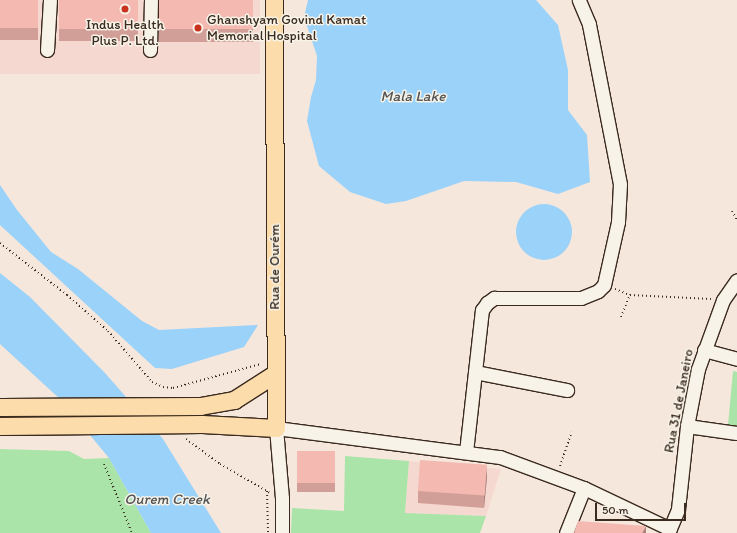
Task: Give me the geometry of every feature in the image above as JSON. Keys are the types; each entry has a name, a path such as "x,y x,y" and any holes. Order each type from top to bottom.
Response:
{"main road":[{"name":"Rua de Ourém","path":"274,0 276,428"},
{"path":"5,407 200,406 234,400 276,366"},
{"path":"5,426 202,424 276,428"}],"street":[{"path":"47,50 50,0"},
{"path":"150,50 151,0"},
{"path":"466,452 482,310 487,303 494,298 581,298 598,291 604,285 618,222 620,184 589,24 579,0"},
{"name":"Rua 31 de Janeiro","path":"669,531 678,509 687,426 698,369 722,300 737,280"},
{"path":"704,350 737,360"},
{"path":"475,372 567,390"},
{"path":"687,426 737,433"},
{"path":"276,428 500,457 584,488 669,531"},
{"name":"Rua de Ourém","path":"276,428 282,498 282,533"},
{"path":"566,533 584,488"}],"path":[{"path":"732,211 737,220"},
{"path":"0,243 67,295 108,331 152,382 162,387 172,388 276,366"},
{"path":"604,285 630,295 722,300"},
{"path":"620,317 630,295"},
{"path":"558,470 572,432"},
{"path":"182,436 220,464 266,492 282,498"},
{"path":"104,464 132,533"},
{"path":"266,492 268,533"}],"shaded area":[{"path":"0,0 260,0 260,74 0,74"},
{"path":"409,461 501,469 486,516 405,513"}],"green space":[{"path":"733,371 737,372 737,439 727,436"},
{"path":"0,449 69,451 84,459 109,458 151,533 0,533"},
{"path":"345,456 409,461 405,513 486,516 480,533 291,533 292,508 344,511"}],"water":[{"name":"Mala Lake","path":"308,0 536,0 558,25 568,70 568,110 587,135 590,182 558,194 516,182 464,181 406,201 386,204 350,192 319,166 307,121 311,97 316,80 317,56 304,17"},
{"path":"0,185 17,210 51,252 78,269 142,321 159,330 258,325 244,347 172,369 155,368 0,225"},
{"path":"538,204 550,204 560,208 568,216 572,226 572,238 568,248 560,256 550,260 538,260 528,256 520,248 516,238 516,226 520,216 528,208"},
{"name":"Ourem Creek","path":"0,273 30,297 105,373 163,439 221,533 151,533 109,458 60,399 0,344"}],"building":[{"path":"0,0 38,0 38,28 0,28"},
{"path":"59,0 138,0 138,29 59,29"},
{"path":"159,0 253,0 253,29 159,29"},
{"path":"297,451 335,451 335,483 297,483"},
{"path":"420,460 487,465 485,496 418,491"},
{"path":"578,521 646,526 642,533 574,533"}],"place":[{"name":"Indus Health Plus P. Ltd.","path":"125,9"},
{"name":"Ghanshyam Govind Kamat Memorial Hospital","path":"198,28"}]}
